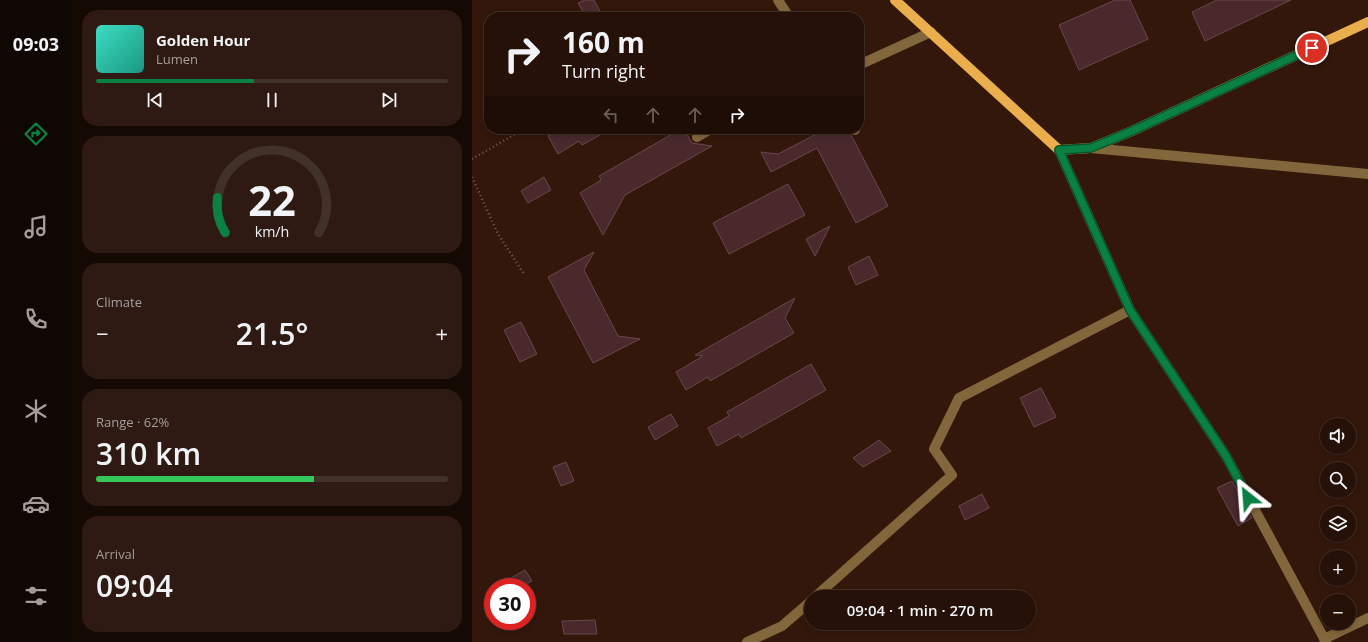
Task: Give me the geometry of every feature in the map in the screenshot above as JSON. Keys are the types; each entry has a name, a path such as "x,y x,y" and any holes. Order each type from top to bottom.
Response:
{"main road":[{"path":"895,0 1059,150 1091,148 1132,131 1368,22"}],"street":[{"path":"778,0 786,12"},
{"path":"864,63 931,32"},
{"path":"697,137 702,134"},
{"path":"1091,148 1368,174"},
{"path":"1059,150 1130,310 1226,456 1325,640 1368,618"},
{"path":"823,590 952,475 934,449 960,398 1130,310"},
{"path":"747,642 782,626 804,607"}],"path":[{"path":"472,159 515,134"},
{"path":"472,177 498,234 524,274"}],"building":[{"path":"585,0 594,0 600,12 583,12 578,3"},
{"path":"1115,0 1130,0 1148,39 1079,70 1059,25"},
{"path":"1217,0 1291,0 1205,41 1192,12"},
{"path":"551,134 602,134 582,145 579,141 558,154 548,136"},
{"path":"672,134 687,134 692,143 712,146 625,195 603,235 580,193 601,180 599,176"},
{"path":"816,134 851,134 888,206 856,223 817,148 771,172 761,152 778,154"},
{"path":"544,177 551,190 528,203 521,191"},
{"path":"788,184 805,215 729,254 713,223"},
{"path":"830,226 815,256 806,239"},
{"path":"594,252 584,270 618,336 640,339 593,363 548,277"},
{"path":"869,256 878,275 856,285 848,267"},
{"path":"795,298 785,318 794,333 710,381 708,377 686,390 676,372 703,356 695,355"},
{"path":"521,322 537,354 520,362 504,330"},
{"path":"811,364 826,390 741,438 739,434 717,446 708,428 729,416 727,412"},
{"path":"1041,388 1056,417 1034,427 1020,398"},
{"path":"671,414 678,426 655,440 648,427"},
{"path":"879,440 891,451 863,467 853,458"},
{"path":"566,462 574,481 561,486 553,467"},
{"path":"1232,481 1252,518 1238,526 1217,488"},
{"path":"982,494 989,508 965,520 959,506"},
{"path":"525,570 530,578 511,578"},
{"path":"595,620 597,634 564,634 562,621"}],"route":[{"path":"1248,498 1226,456 1130,310 1059,150 1091,148 1132,131 1312,48"}]}
